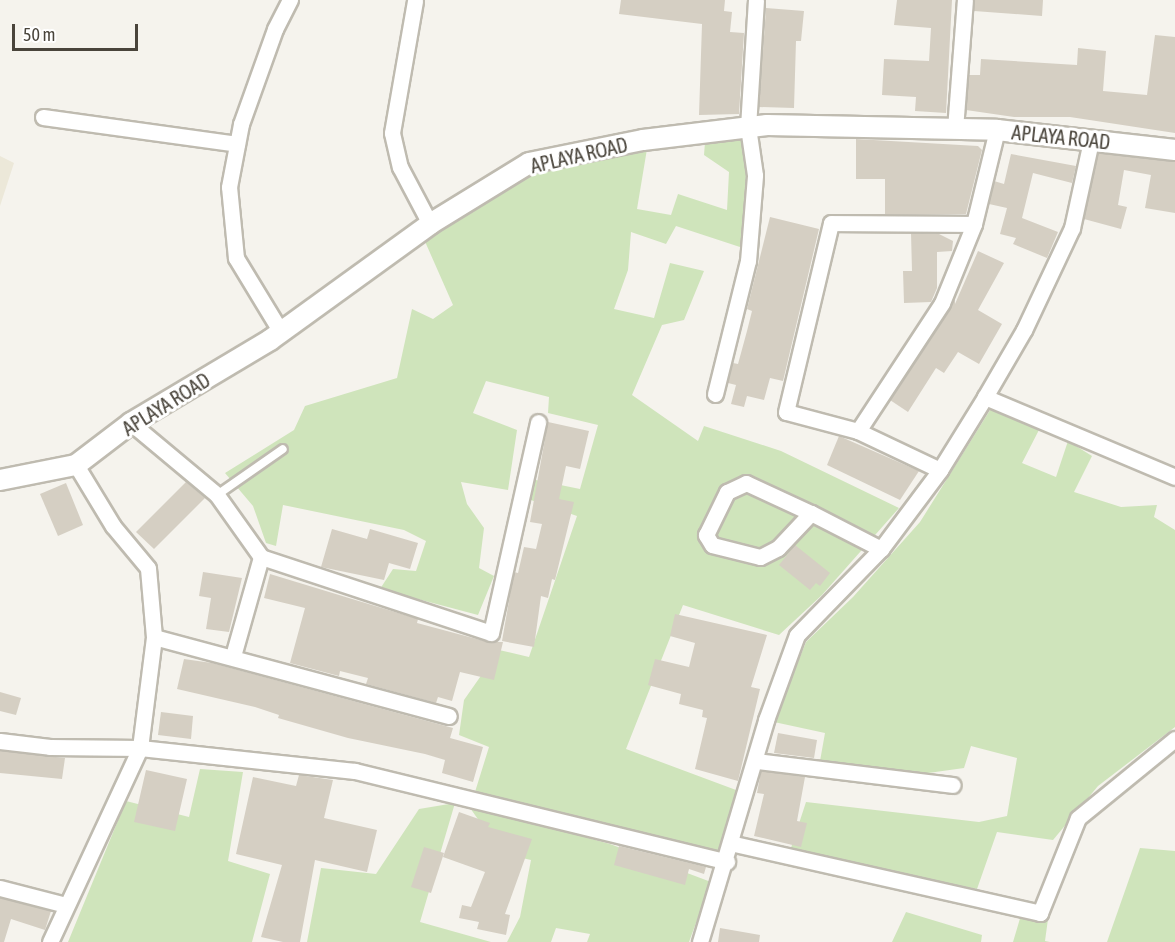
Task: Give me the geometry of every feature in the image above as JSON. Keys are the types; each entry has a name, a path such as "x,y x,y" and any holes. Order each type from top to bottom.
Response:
{"street":[{"path":"281,332 236,258 230,187 237,144 274,29 290,0"},
{"path":"715,394 748,261 755,175 748,127 756,0"},
{"path":"955,129 965,0"},
{"path":"415,1 392,133 400,167 430,224"},
{"path":"43,117 237,144"},
{"name":"APLAYA ROAD","path":"0,480 76,465 131,423 281,332 430,224 530,163 643,140 748,127 997,130 1175,150"},
{"path":"858,431 942,303 974,224 997,130"},
{"path":"700,942 727,862 730,843 757,761 766,720 797,635 881,549 940,470 985,397 1024,330 1072,228 1091,141"},
{"path":"940,470 858,431 786,412 831,223 974,224"},
{"path":"985,397 1175,477"},
{"path":"131,423 217,495 261,557 491,633 538,422"},
{"path":"50,942 140,748 154,637 148,568 113,526 76,465"},
{"path":"811,513 778,548 760,557 712,545 706,536 727,492 746,483 811,513 881,549"},
{"path":"232,656 261,557"},
{"path":"154,637 232,656 449,716"},
{"path":"730,843 1040,914 1078,818 1175,739"},
{"path":"0,741 50,747 140,748 355,771 727,862"},
{"path":"757,761 953,785"},
{"path":"0,888 66,905"}],"lane":[{"path":"217,495 284,449"}],"shaded area":[{"path":"0,156 14,163 0,206"}],"green space":[{"path":"741,135 748,170 743,248 676,226 666,244 631,232 628,270 614,309 654,318 670,263 704,271 684,320 662,325 632,395 698,441 704,426 781,451 899,508 822,595 779,635 683,605 626,749 736,790 720,854 475,792 489,747 459,735 464,700 499,650 529,657 577,516 528,499 531,479 580,489 598,425 548,413 549,397 486,381 473,413 517,430 508,490 461,482 467,504 484,528 479,568 494,576 478,615 380,589 393,569 416,571 426,541 404,530 283,505 276,546 266,543 253,506 225,473 294,430 305,406 397,378 412,309 433,319 453,305 423,237 446,228 528,172 647,149 637,209 671,215 678,194 727,210 729,172 704,155 705,142"},
{"path":"992,407 1040,428 1022,463 1056,477 1068,441 1092,456 1074,492 1121,507 1157,505 1154,517 1175,530 1175,727 1098,786 1053,840 997,832 977,889 790,851 806,802 979,822 1007,816 1017,758 971,746 964,768 921,774 820,761 825,733 774,722 806,642 853,597 920,522"},
{"path":"200,769 243,772 228,861 270,874 252,942 68,942 126,801 189,817"},
{"path":"455,803 420,922 491,942 307,942 321,868 376,874 419,809"},
{"path":"468,805 610,844 711,882 689,942 587,942 590,934 556,928 551,942 507,942 520,917 531,860 488,850 482,825"},
{"path":"1140,848 1175,851 1175,942 1107,942"},
{"path":"906,912 982,935 981,942 892,942"},
{"path":"1021,915 1048,919 1045,941 1050,942 1013,942"}],"building":[{"path":"621,0 725,0 724,11 732,12 730,32 744,33 739,114 699,115 702,24 619,14"},
{"path":"897,0 952,0 946,113 915,111 916,97 882,95 884,59 929,61 931,28 894,25"},
{"path":"975,0 1043,0 1042,16 974,11"},
{"path":"766,8 804,11 801,41 796,41 794,108 759,107"},
{"path":"1155,35 1175,37 1175,133 1070,117 1014,117 966,110 969,75 980,75 981,59 1077,65 1078,48 1106,51 1103,91 1147,95"},
{"path":"856,139 978,146 982,150 966,214 885,214 885,179 856,179"},
{"path":"1098,153 1175,162 1175,213 1145,208 1151,175 1124,170 1118,205 1127,207 1121,229 1084,219"},
{"path":"1011,154 1076,166 1072,183 1033,173 1022,218 1058,232 1047,258 1013,244 1016,238 1000,234 1007,208 989,204 994,181 1004,184"},
{"path":"770,217 819,229 783,381 770,378 764,400 747,396 744,407 731,404 736,385 728,383 733,363 738,364 747,331 752,311 747,309"},
{"path":"911,233 937,233 953,241 952,251 937,252 937,288 931,302 904,303 903,271 912,271"},
{"path":"978,251 1004,263 978,310 1002,324 979,364 958,352 944,373 936,368 908,412 890,400 955,299 955,304"},
{"path":"548,422 589,431 580,469 566,466 559,499 574,502 555,580 552,579 548,598 541,596 534,647 502,641 514,572 518,573 524,547 536,549 542,524 530,522"},
{"path":"839,436 919,471 900,500 827,465"},
{"path":"186,482 205,498 154,549 136,532"},
{"path":"66,483 83,525 58,536 40,494"},
{"path":"332,529 367,539 370,529 418,543 410,569 389,563 384,580 321,567"},
{"path":"795,545 830,573 820,586 816,583 810,590 779,565"},
{"path":"203,572 242,578 229,632 206,629 211,598 199,596"},
{"path":"270,574 418,619 417,623 488,642 503,642 494,680 460,672 452,701 438,697 436,703 366,684 368,678 340,671 339,676 290,663 305,608 264,598"},
{"path":"675,614 767,635 751,687 760,689 738,781 695,769 707,718 702,717 703,710 679,704 681,694 648,685 655,659 689,667 695,643 670,636"},
{"path":"184,659 212,663 453,728 450,738 483,747 473,782 442,773 445,760 348,738 278,718 279,715 255,707 177,689"},
{"path":"0,692 21,698 16,715 0,711"},
{"path":"161,712 193,716 191,739 158,735"},
{"path":"778,733 817,740 814,758 774,753"},
{"path":"0,751 65,758 62,779 0,773"},
{"path":"146,770 187,779 175,831 134,822"},
{"path":"761,771 805,777 797,821 807,823 801,847 754,836 764,794 757,793"},
{"path":"299,775 333,780 324,818 377,830 367,872 315,860 300,942 283,942 261,937 282,865 236,854 253,777 296,786"},
{"path":"459,812 490,823 488,827 532,839 505,914 510,915 506,935 477,929 479,922 459,918 462,905 471,907 485,872 443,857"},
{"path":"619,846 706,867 704,874 689,869 685,885 614,865"},
{"path":"424,847 444,853 431,893 411,887"},
{"path":"0,898 51,911 45,930 11,919 4,942 0,942"},
{"path":"720,928 760,935 759,942 718,942"}]}
